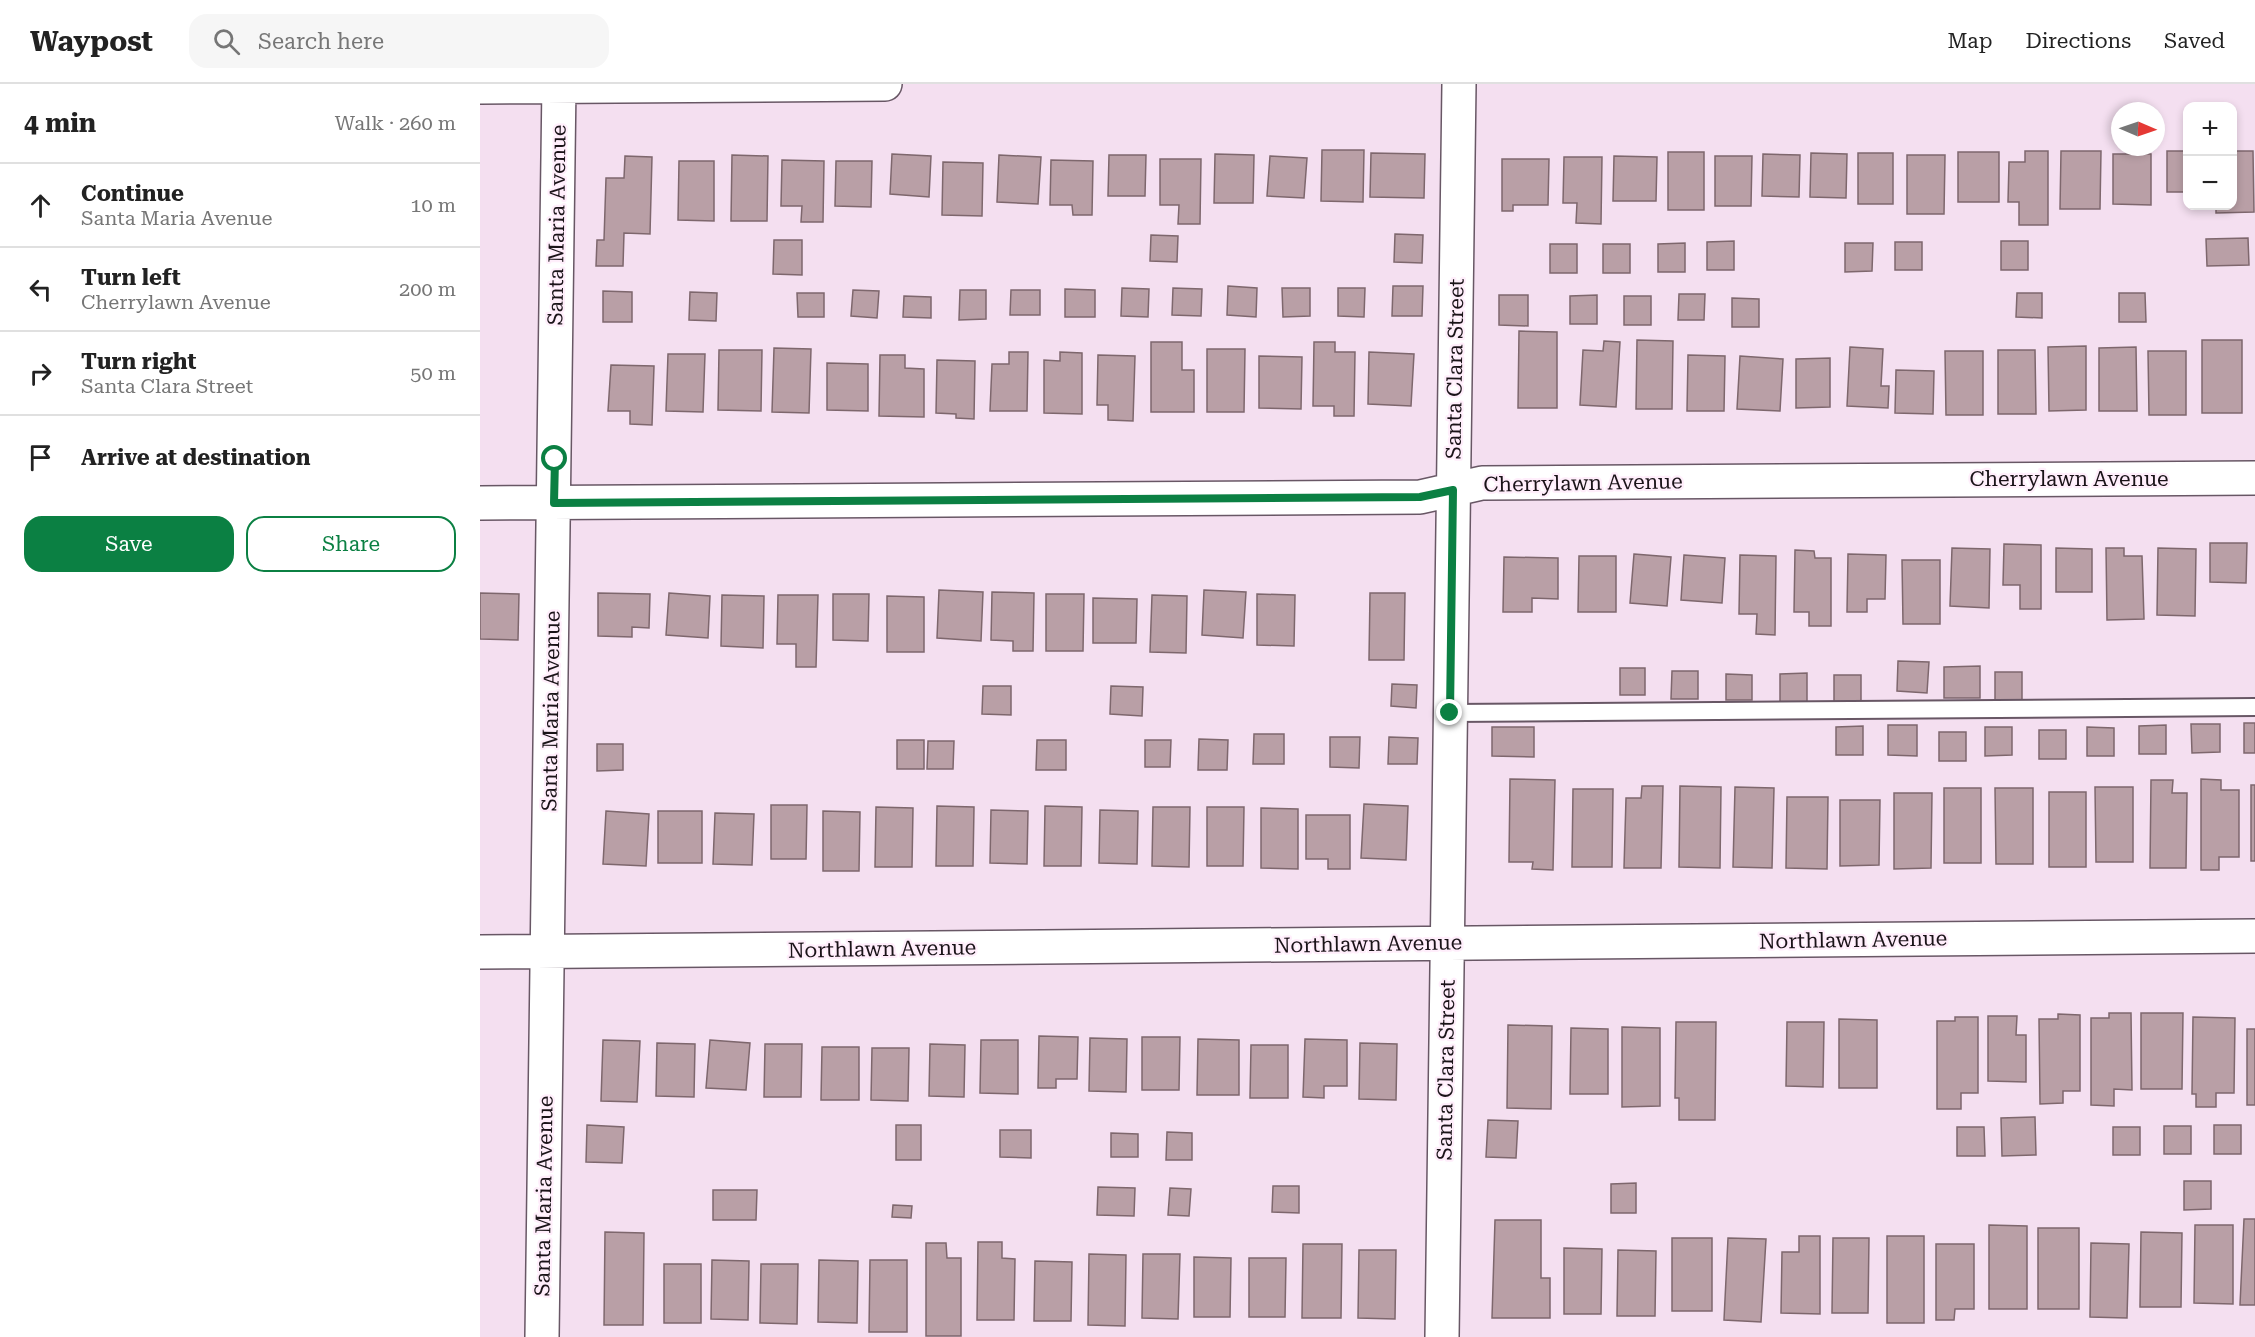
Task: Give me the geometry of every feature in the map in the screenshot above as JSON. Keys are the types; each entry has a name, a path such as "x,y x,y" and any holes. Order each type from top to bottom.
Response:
{"street":[{"path":"480,87 885,84"},
{"name":"Santa Clara Street","path":"1442,1337 1459,84"},
{"name":"Santa Maria Avenue","path":"542,1337 559,85"},
{"name":"Cherrylawn Avenue","path":"480,503 1420,497 1482,483 2255,477"},
{"name":"Northlawn Avenue","path":"480,952 2255,936"}],"lane":[{"path":"1450,713 2255,707"}],"building":[{"path":"1322,150 1364,150 1363,202 1321,201"},
{"path":"2025,151 2048,151 2048,225 2019,225 2019,202 2008,202 2009,162 2025,162"},
{"path":"2061,151 2101,151 2100,209 2060,209"},
{"path":"2167,151 2183,151 2183,192 2167,192"},
{"path":"2237,151 2253,151 2254,212 2216,213 2216,210 2237,210"},
{"path":"1668,152 1704,152 1704,210 1668,210"},
{"path":"1958,152 1999,152 1999,202 1958,202"},
{"path":"1371,153 1425,154 1424,198 1370,197"},
{"path":"1811,153 1847,154 1846,198 1810,197"},
{"path":"1858,153 1893,153 1893,204 1858,204"},
{"path":"892,154 931,156 929,197 890,194"},
{"path":"1215,154 1254,155 1253,203 1214,203"},
{"path":"1763,154 1800,155 1799,197 1762,196"},
{"path":"732,155 768,156 767,221 731,221"},
{"path":"999,155 1041,157 1038,204 997,202"},
{"path":"1109,155 1146,155 1145,196 1108,196"},
{"path":"1907,155 1945,155 1944,214 1907,214"},
{"path":"625,156 652,157 650,234 624,233 623,266 596,266 597,240 604,240 606,178 624,178"},
{"path":"1270,156 1307,158 1304,198 1267,196"},
{"path":"1614,156 1657,157 1656,201 1613,201"},
{"path":"1715,156 1752,156 1751,206 1715,206"},
{"path":"2113,156 2151,156 2151,205 2113,204"},
{"path":"1564,157 1602,157 1601,224 1576,223 1577,203 1563,203"},
{"path":"1160,159 1201,159 1200,224 1178,224 1179,205 1160,205"},
{"path":"1502,159 1549,159 1548,205 1513,205 1513,211 1502,211"},
{"path":"782,160 824,161 823,222 801,222 802,206 781,206"},
{"path":"1051,160 1093,161 1092,215 1073,215 1072,205 1050,205"},
{"path":"679,161 714,161 714,221 678,220"},
{"path":"836,161 872,161 871,207 835,206"},
{"path":"943,162 983,163 982,216 942,215"},
{"path":"1395,234 1423,235 1422,263 1394,262"},
{"path":"1151,235 1178,236 1177,262 1150,261"},
{"path":"2248,238 2249,265 2207,266 2206,239"},
{"path":"774,240 802,240 802,275 773,274"},
{"path":"1734,241 1734,270 1707,270 1707,242"},
{"path":"2001,241 2028,241 2028,270 2001,270"},
{"path":"1895,242 1922,242 1922,270 1895,270"},
{"path":"1685,243 1685,272 1658,272 1658,244"},
{"path":"1845,243 1873,243 1872,271 1845,272"},
{"path":"1550,244 1577,244 1577,273 1550,273"},
{"path":"1603,244 1630,244 1630,273 1603,273"},
{"path":"1228,286 1257,288 1256,317 1227,315"},
{"path":"1393,286 1423,286 1422,316 1392,316"},
{"path":"1122,288 1149,289 1148,317 1121,316"},
{"path":"1173,288 1202,289 1201,316 1172,315"},
{"path":"1282,288 1310,288 1310,316 1283,317"},
{"path":"1338,288 1365,288 1364,317 1338,316"},
{"path":"1065,289 1095,290 1095,317 1065,317"},
{"path":"853,290 879,291 877,318 851,316"},
{"path":"960,290 986,290 986,319 959,320"},
{"path":"1011,290 1040,290 1040,315 1010,315"},
{"path":"603,291 632,292 632,322 603,322"},
{"path":"690,292 717,293 716,321 689,320"},
{"path":"797,293 824,293 824,317 798,317"},
{"path":"2017,293 2042,293 2042,318 2016,317"},
{"path":"2119,293 2145,293 2146,322 2119,322"},
{"path":"1679,294 1705,294 1704,320 1678,320"},
{"path":"1499,295 1528,295 1528,326 1499,325"},
{"path":"1597,295 1597,324 1570,324 1570,296"},
{"path":"904,296 931,297 931,318 903,317"},
{"path":"1624,296 1651,296 1651,325 1624,325"},
{"path":"1732,298 1759,299 1759,327 1732,327"},
{"path":"1519,331 1557,332 1557,408 1518,408"},
{"path":"1637,340 1673,341 1672,409 1636,409"},
{"path":"2202,340 2242,340 2242,413 2202,413"},
{"path":"1604,341 1620,342 1616,407 1580,405 1583,350 1603,351"},
{"path":"1151,342 1182,342 1182,370 1194,370 1194,412 1151,412"},
{"path":"1314,342 1335,342 1335,352 1355,352 1354,416 1334,416 1334,406 1313,406"},
{"path":"2086,346 2086,410 2049,411 2048,347"},
{"path":"1850,347 1883,349 1881,386 1889,386 1888,408 1847,406"},
{"path":"2136,347 2137,411 2099,411 2099,348"},
{"path":"774,348 811,349 809,413 772,412"},
{"path":"1207,349 1245,349 1244,412 1207,412"},
{"path":"719,350 762,350 761,411 718,410"},
{"path":"1998,350 2035,350 2036,414 1998,414"},
{"path":"1945,351 1983,351 1983,415 1946,415"},
{"path":"2148,351 2186,351 2186,415 2149,415"},
{"path":"1009,352 1028,352 1027,411 990,411 992,364 1009,364"},
{"path":"1060,352 1082,353 1082,414 1044,413 1044,360 1060,361"},
{"path":"1369,352 1414,354 1411,406 1368,404"},
{"path":"668,354 705,354 703,412 666,411"},
{"path":"880,355 905,355 905,368 924,369 924,417 879,416"},
{"path":"1098,355 1135,356 1133,421 1108,420 1108,405 1097,405"},
{"path":"1688,355 1725,356 1724,411 1687,411"},
{"path":"1259,356 1302,357 1301,409 1259,408"},
{"path":"1740,356 1783,359 1780,411 1737,409"},
{"path":"1830,358 1830,407 1796,408 1796,359"},
{"path":"937,360 975,361 974,419 956,418 956,414 936,413"},
{"path":"827,363 868,364 868,411 827,410"},
{"path":"611,365 654,366 652,425 630,424 630,411 608,411"},
{"path":"1896,370 1934,371 1933,414 1895,413"},
{"path":"2210,543 2247,543 2246,583 2210,582"},
{"path":"2004,544 2041,545 2041,609 2020,609 2020,585 2003,585"},
{"path":"1952,548 1990,549 1989,608 1950,606"},
{"path":"2056,548 2092,549 2092,592 2056,592"},
{"path":"2106,548 2124,548 2124,556 2142,556 2144,619 2107,620"},
{"path":"2158,548 2196,549 2195,616 2157,615"},
{"path":"1795,550 1814,551 1815,558 1831,558 1831,626 1809,626 1809,612 1794,612"},
{"path":"1634,554 1671,557 1667,606 1630,603"},
{"path":"1848,554 1886,555 1885,599 1867,599 1867,612 1847,612"},
{"path":"1684,555 1725,558 1722,603 1681,600"},
{"path":"1740,555 1776,556 1775,635 1756,634 1757,614 1739,614"},
{"path":"1579,556 1616,556 1616,612 1578,612"},
{"path":"1504,557 1558,558 1558,599 1532,598 1532,612 1503,612"},
{"path":"1902,560 1940,560 1940,624 1903,624"},
{"path":"939,590 983,592 981,641 937,638"},
{"path":"1204,590 1246,592 1243,638 1202,635"},
{"path":"992,592 1034,593 1033,651 1013,651 1013,641 991,640"},
{"path":"480,593 519,594 518,640 480,639"},
{"path":"598,593 650,594 649,628 632,627 632,637 598,636"},
{"path":"669,593 710,596 708,638 666,635"},
{"path":"1370,593 1405,593 1404,660 1369,660"},
{"path":"833,594 869,594 868,641 833,640"},
{"path":"1046,594 1084,594 1083,651 1046,651"},
{"path":"1257,594 1295,595 1294,646 1257,645"},
{"path":"722,595 764,596 763,648 721,646"},
{"path":"778,595 818,595 816,667 796,667 796,644 777,644"},
{"path":"1152,595 1187,596 1186,653 1150,652"},
{"path":"887,596 924,597 924,652 887,652"},
{"path":"1093,598 1137,599 1136,643 1093,643"},
{"path":"1898,661 1929,662 1927,693 1897,691"},
{"path":"1980,666 1980,698 1944,698 1944,667"},
{"path":"1620,668 1645,668 1645,695 1620,695"},
{"path":"1672,671 1698,671 1698,699 1671,699"},
{"path":"1995,672 2022,672 2022,701 1995,701"},
{"path":"1807,673 1807,702 1780,702 1780,674"},
{"path":"1726,674 1752,675 1752,700 1726,700"},
{"path":"1834,675 1861,675 1861,704 1834,704"},
{"path":"1392,684 1417,685 1416,708 1391,706"},
{"path":"983,686 1011,686 1011,715 982,714"},
{"path":"1111,686 1143,687 1142,716 1110,714"},
{"path":"2244,723 2255,723 2255,753 2244,753"},
{"path":"2191,724 2220,724 2220,752 2192,753"},
{"path":"1888,725 1917,725 1917,756 1888,755"},
{"path":"2166,725 2166,754 2139,754 2139,726"},
{"path":"1863,726 1863,755 1836,755 1836,727"},
{"path":"1492,727 1534,727 1534,757 1492,756"},
{"path":"1985,727 2012,727 2012,755 1985,756"},
{"path":"2087,727 2114,728 2114,756 2087,756"},
{"path":"2039,730 2066,730 2066,759 2039,759"},
{"path":"1939,732 1966,732 1966,761 1939,761"},
{"path":"1254,734 1284,734 1284,764 1253,764"},
{"path":"1330,737 1360,737 1359,768 1330,767"},
{"path":"1389,737 1418,738 1417,764 1388,764"},
{"path":"1199,739 1228,740 1227,770 1198,770"},
{"path":"897,740 924,740 924,769 897,769"},
{"path":"1037,740 1066,740 1066,770 1036,770"},
{"path":"1145,740 1171,740 1170,767 1145,767"},
{"path":"928,741 954,741 953,769 927,769"},
{"path":"597,744 623,744 623,770 597,771"},
{"path":"1510,779 1555,780 1553,870 1532,869 1533,862 1509,862"},
{"path":"2201,779 2221,780 2221,790 2239,790 2239,857 2219,857 2219,870 2201,870"},
{"path":"2151,780 2173,780 2172,793 2187,793 2186,868 2150,868"},
{"path":"2251,785 2255,785 2255,861 2251,861"},
{"path":"1642,786 1663,786 1661,868 1624,868 1626,798 1641,798"},
{"path":"1680,786 1721,787 1720,868 1679,867"},
{"path":"1735,787 1774,788 1772,868 1733,867"},
{"path":"2095,787 2133,787 2133,862 2096,862"},
{"path":"1944,788 1981,788 1981,863 1944,863"},
{"path":"1995,788 2033,788 2033,864 1996,864"},
{"path":"1573,789 1613,789 1612,867 1572,867"},
{"path":"2049,792 2086,792 2086,867 2049,867"},
{"path":"1894,793 1932,793 1931,868 1894,869"},
{"path":"1787,797 1828,797 1827,869 1786,868"},
{"path":"1840,800 1880,800 1879,865 1840,866"},
{"path":"1364,804 1408,806 1406,860 1361,858"},
{"path":"771,805 807,805 806,859 771,859"},
{"path":"937,806 974,807 973,866 936,866"},
{"path":"1045,806 1082,807 1081,866 1044,866"},
{"path":"876,807 913,808 912,867 875,867"},
{"path":"1153,807 1190,807 1189,867 1152,866"},
{"path":"1207,807 1244,807 1243,866 1207,866"},
{"path":"1261,808 1298,809 1298,869 1261,868"},
{"path":"991,810 1028,811 1027,864 990,863"},
{"path":"1100,810 1138,811 1137,864 1099,863"},
{"path":"606,811 649,814 646,866 603,864"},
{"path":"658,811 702,811 702,863 658,863"},
{"path":"823,811 860,812 859,871 823,871"},
{"path":"715,813 754,814 752,865 713,864"},
{"path":"1306,815 1350,815 1350,869 1328,869 1328,859 1306,859"},
{"path":"2109,1013 2131,1013 2132,1090 2114,1089 2114,1106 2091,1105 2091,1018 2109,1018"},
{"path":"2141,1013 2183,1013 2182,1089 2141,1089"},
{"path":"2058,1014 2080,1015 2080,1091 2063,1091 2063,1103 2040,1104 2039,1019 2058,1019"},
{"path":"1988,1016 2017,1016 2016,1035 2026,1035 2026,1082 1988,1081"},
{"path":"1955,1017 1978,1017 1978,1093 1961,1093 1961,1109 1937,1109 1937,1021 1955,1021"},
{"path":"2193,1017 2235,1018 2234,1093 2216,1093 2216,1107 2196,1107 2196,1094 2192,1094"},
{"path":"1839,1019 1877,1020 1877,1088 1839,1088"},
{"path":"1676,1022 1716,1022 1715,1120 1679,1120 1679,1098 1675,1098"},
{"path":"1787,1022 1824,1022 1823,1087 1786,1086"},
{"path":"1508,1025 1552,1026 1551,1109 1507,1108"},
{"path":"1622,1027 1660,1028 1660,1106 1622,1107"},
{"path":"1571,1028 1608,1029 1608,1094 1570,1094"},
{"path":"2247,1029 2255,1029 2255,1105 2247,1105"},
{"path":"1039,1036 1078,1037 1077,1079 1056,1079 1056,1088 1038,1088"},
{"path":"1142,1037 1180,1037 1179,1090 1142,1090"},
{"path":"1090,1038 1127,1039 1126,1092 1089,1091"},
{"path":"1198,1039 1239,1040 1239,1095 1197,1095"},
{"path":"1305,1039 1347,1040 1347,1086 1324,1086 1324,1098 1303,1097"},
{"path":"603,1040 640,1041 637,1102 601,1101"},
{"path":"710,1040 750,1043 746,1090 706,1088"},
{"path":"981,1040 1018,1040 1018,1094 980,1093"},
{"path":"657,1043 695,1044 694,1097 656,1096"},
{"path":"1360,1043 1397,1044 1396,1100 1359,1099"},
{"path":"765,1044 802,1044 801,1097 764,1097"},
{"path":"930,1044 965,1045 964,1097 929,1096"},
{"path":"1251,1045 1288,1045 1288,1098 1250,1098"},
{"path":"822,1047 859,1047 859,1100 821,1100"},
{"path":"872,1048 909,1048 908,1101 871,1100"},
{"path":"2035,1117 2036,1155 2002,1156 2001,1118"},
{"path":"1488,1120 1518,1121 1516,1158 1486,1157"},
{"path":"587,1125 624,1127 622,1163 586,1162"},
{"path":"896,1125 921,1125 921,1160 896,1160"},
{"path":"2214,1125 2241,1125 2241,1154 2214,1154"},
{"path":"2164,1126 2191,1126 2191,1154 2164,1154"},
{"path":"1957,1127 1984,1127 1985,1156 1957,1156"},
{"path":"2113,1127 2140,1127 2140,1155 2113,1155"},
{"path":"1000,1130 1031,1130 1031,1158 1000,1157"},
{"path":"1167,1132 1192,1133 1192,1160 1166,1160"},
{"path":"1111,1133 1138,1134 1138,1157 1111,1157"},
{"path":"2184,1181 2211,1181 2211,1209 2184,1210"},
{"path":"1636,1183 1636,1213 1611,1213 1611,1184"},
{"path":"1273,1186 1299,1186 1299,1213 1272,1212"},
{"path":"1098,1187 1135,1188 1134,1216 1097,1215"},
{"path":"1170,1188 1191,1189 1189,1216 1168,1215"},
{"path":"713,1190 757,1190 756,1220 713,1220"},
{"path":"893,1205 912,1206 911,1218 892,1217"},
{"path":"2244,1219 2255,1219 2255,1305 2240,1305"},
{"path":"1495,1220 1541,1220 1541,1278 1550,1278 1550,1318 1492,1318"},
{"path":"1989,1225 2027,1226 2027,1309 1989,1309"},
{"path":"2195,1225 2233,1225 2233,1304 2194,1303"},
{"path":"2038,1228 2079,1228 2079,1309 2038,1309"},
{"path":"605,1232 644,1233 643,1325 604,1325"},
{"path":"2141,1232 2182,1233 2181,1307 2140,1307"},
{"path":"1799,1236 1820,1236 1820,1314 1781,1313 1782,1252 1799,1252"},
{"path":"1887,1236 1924,1236 1924,1323 1887,1323"},
{"path":"1672,1238 1712,1238 1712,1311 1672,1311"},
{"path":"1728,1238 1766,1239 1761,1322 1724,1320"},
{"path":"1833,1238 1869,1238 1868,1313 1832,1313"},
{"path":"978,1242 1002,1242 1002,1258 1015,1259 1014,1320 977,1320"},
{"path":"926,1243 946,1243 947,1258 961,1258 961,1336 926,1336"},
{"path":"2091,1243 2129,1244 2127,1318 2090,1317"},
{"path":"1303,1244 1342,1244 1341,1318 1302,1318"},
{"path":"1936,1244 1974,1244 1974,1309 1955,1309 1954,1320 1936,1320"},
{"path":"1564,1248 1602,1249 1601,1314 1564,1314"},
{"path":"1359,1250 1396,1250 1395,1319 1358,1318"},
{"path":"1618,1250 1656,1251 1655,1316 1617,1316"},
{"path":"1089,1254 1126,1255 1125,1326 1088,1325"},
{"path":"1143,1254 1180,1254 1178,1319 1142,1318"},
{"path":"1194,1257 1231,1258 1230,1317 1194,1317"},
{"path":"1249,1258 1286,1258 1285,1317 1249,1317"},
{"path":"712,1260 749,1261 748,1320 711,1319"},
{"path":"819,1260 858,1261 857,1323 818,1322"},
{"path":"870,1260 907,1260 907,1332 869,1332"},
{"path":"1035,1261 1072,1262 1071,1321 1034,1321"},
{"path":"664,1264 701,1264 701,1323 664,1323"},
{"path":"761,1264 798,1264 797,1324 760,1323"}],"route":[{"path":"555,459 554,503 1420,497 1453,490 1450,713"}]}
